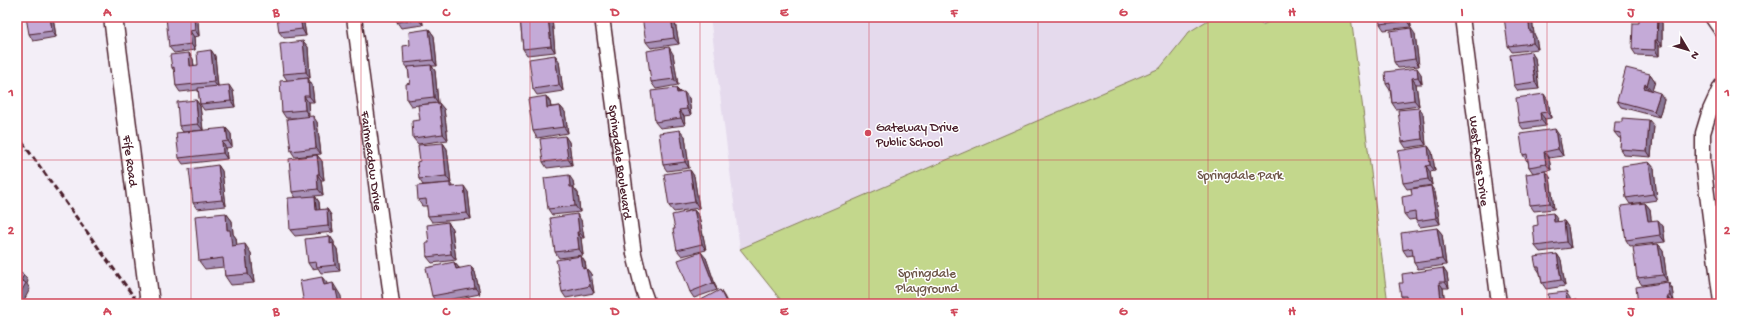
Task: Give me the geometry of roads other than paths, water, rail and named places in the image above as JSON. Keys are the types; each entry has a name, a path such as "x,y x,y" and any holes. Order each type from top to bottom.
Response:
{"street":[{"name":"Fife Road","path":"113,17 150,304"},
{"name":"Fairmeadow Drive","path":"354,17 392,304"},
{"name":"Springdale Boulevard","path":"602,17 634,254 648,304"},
{"name":"West Acres Drive","path":"1462,17 1499,304"},
{"path":"1712,17 1721,30"},
{"path":"1721,86 1710,110 1704,133 1703,163 1721,302"}],"railway":[{"path":"17,135 139,304"}],"place":[{"name":"Gateway Drive Public School","path":"868,133"}],"park label":[{"name":"Springdale Park","path":"1240,174"},
{"name":"Springdale Playground","path":"927,280"}]}
